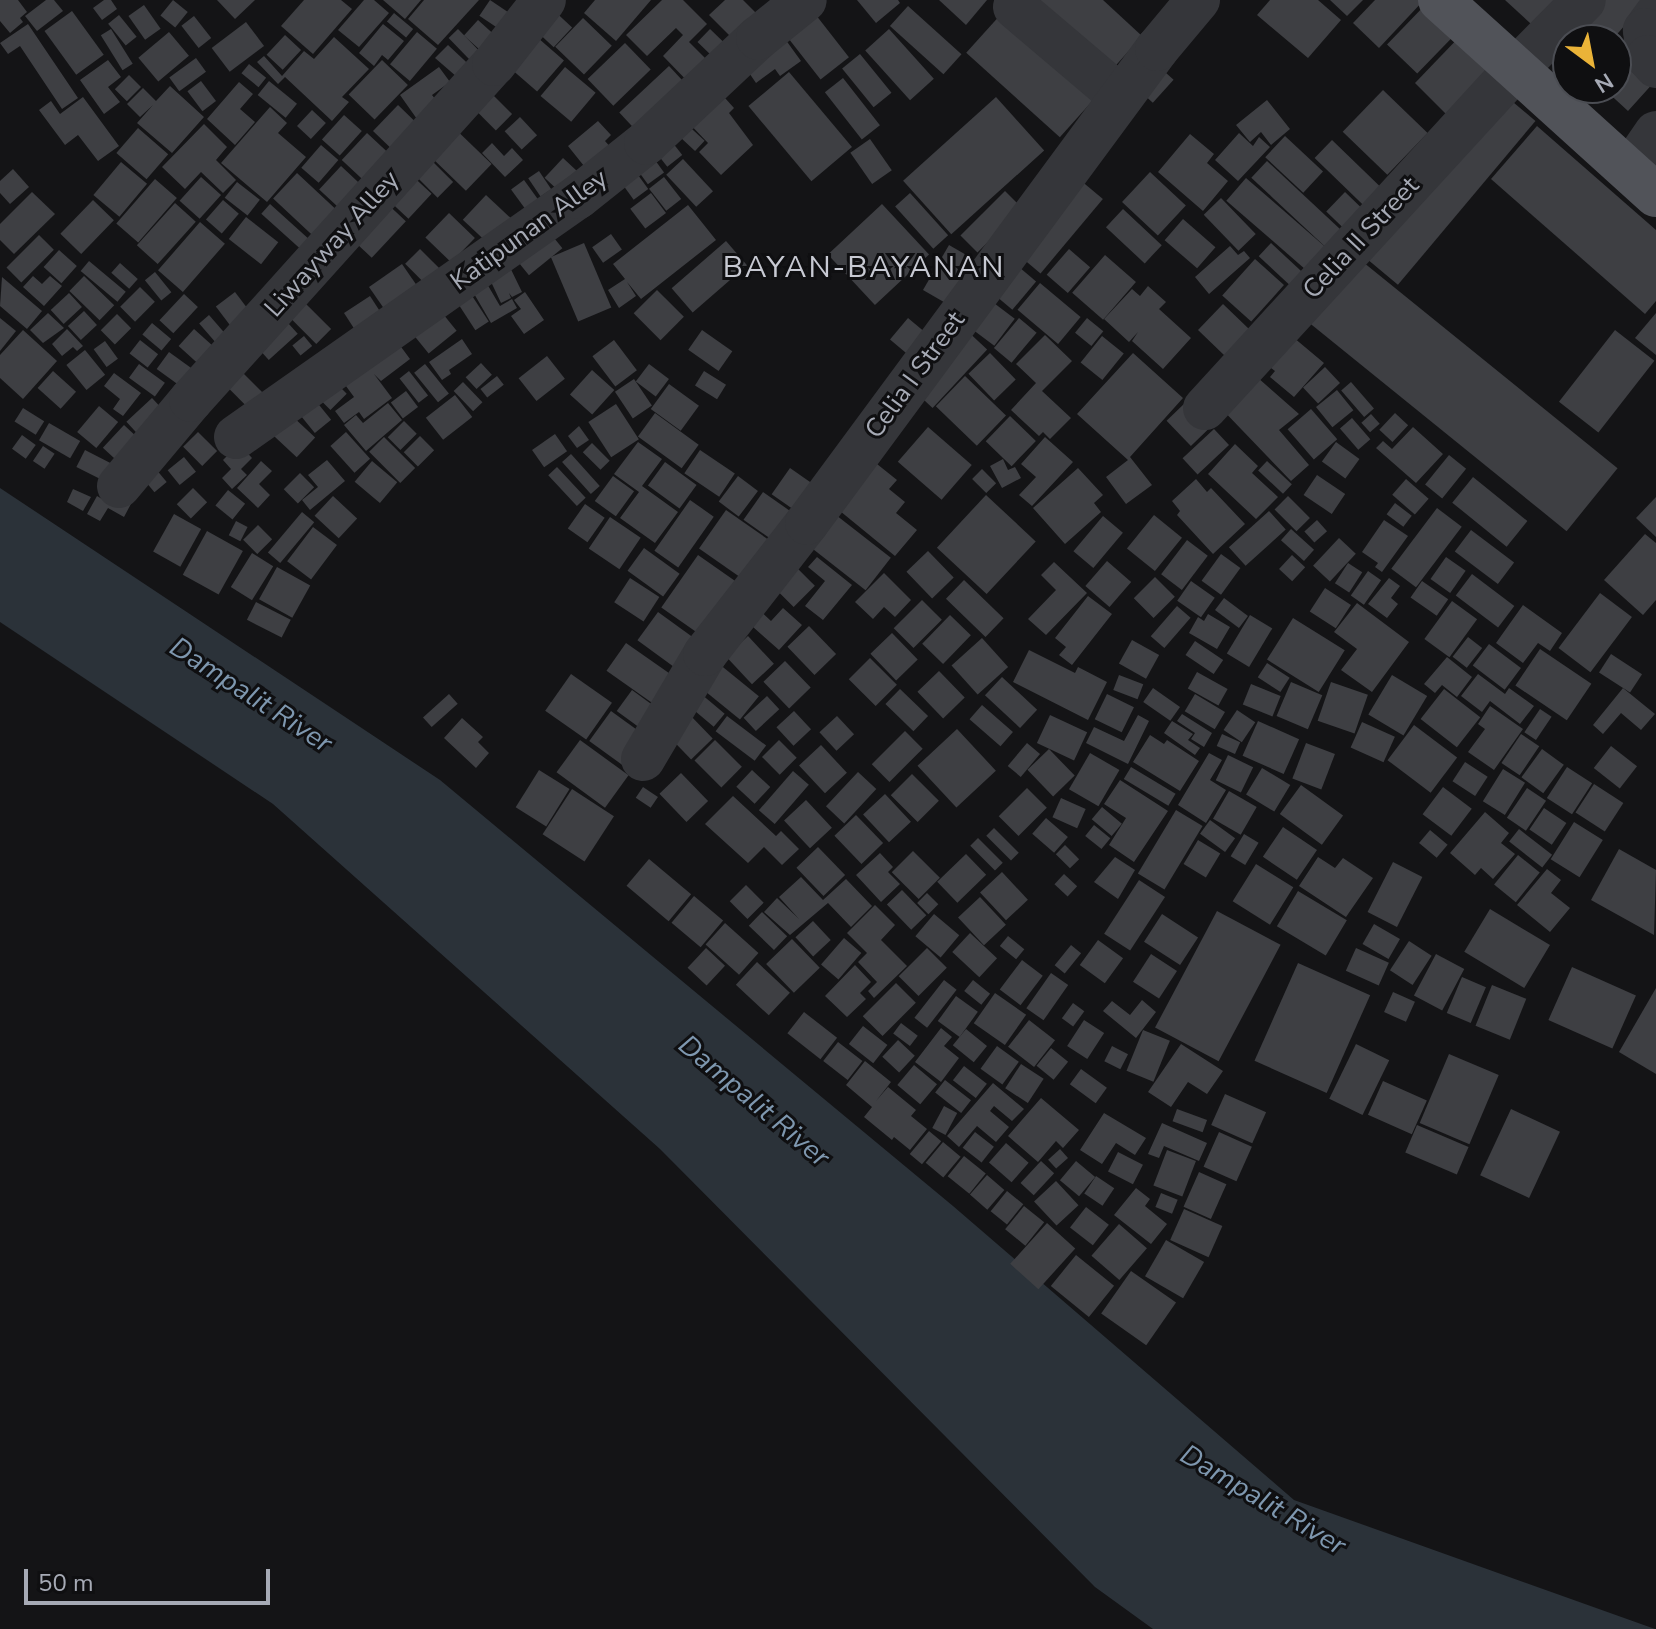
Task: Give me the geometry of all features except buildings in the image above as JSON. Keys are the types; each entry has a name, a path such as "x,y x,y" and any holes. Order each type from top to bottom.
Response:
{"main road":[{"path":"1463,7 1517,68 1643,183"}],"street":[{"name":"Liwayway Alley","path":"119,486 191,400 494,64 544,0"},
{"name":"Katipunan Alley","path":"236,437 578,197 646,143 758,38 805,0"},
{"name":"Celia I Street","path":"643,759 705,654 807,523 1121,97 1198,0"},
{"name":"Celia II Street","path":"1205,408 1517,68 1584,0"},
{"path":"1015,7 1121,97"},
{"path":"1656,15 1645,30 1648,57 1656,66"},
{"path":"1643,183 1656,133"}],"water":[{"name":"Dampalit River","path":"0,488 440,780 953,1206 1294,1500 1655,1629 1153,1629 1095,1587 660,1149 273,804 0,622"}],"district":[{"name":"BAYAN-BAYANAN","path":"864,268"}]}
